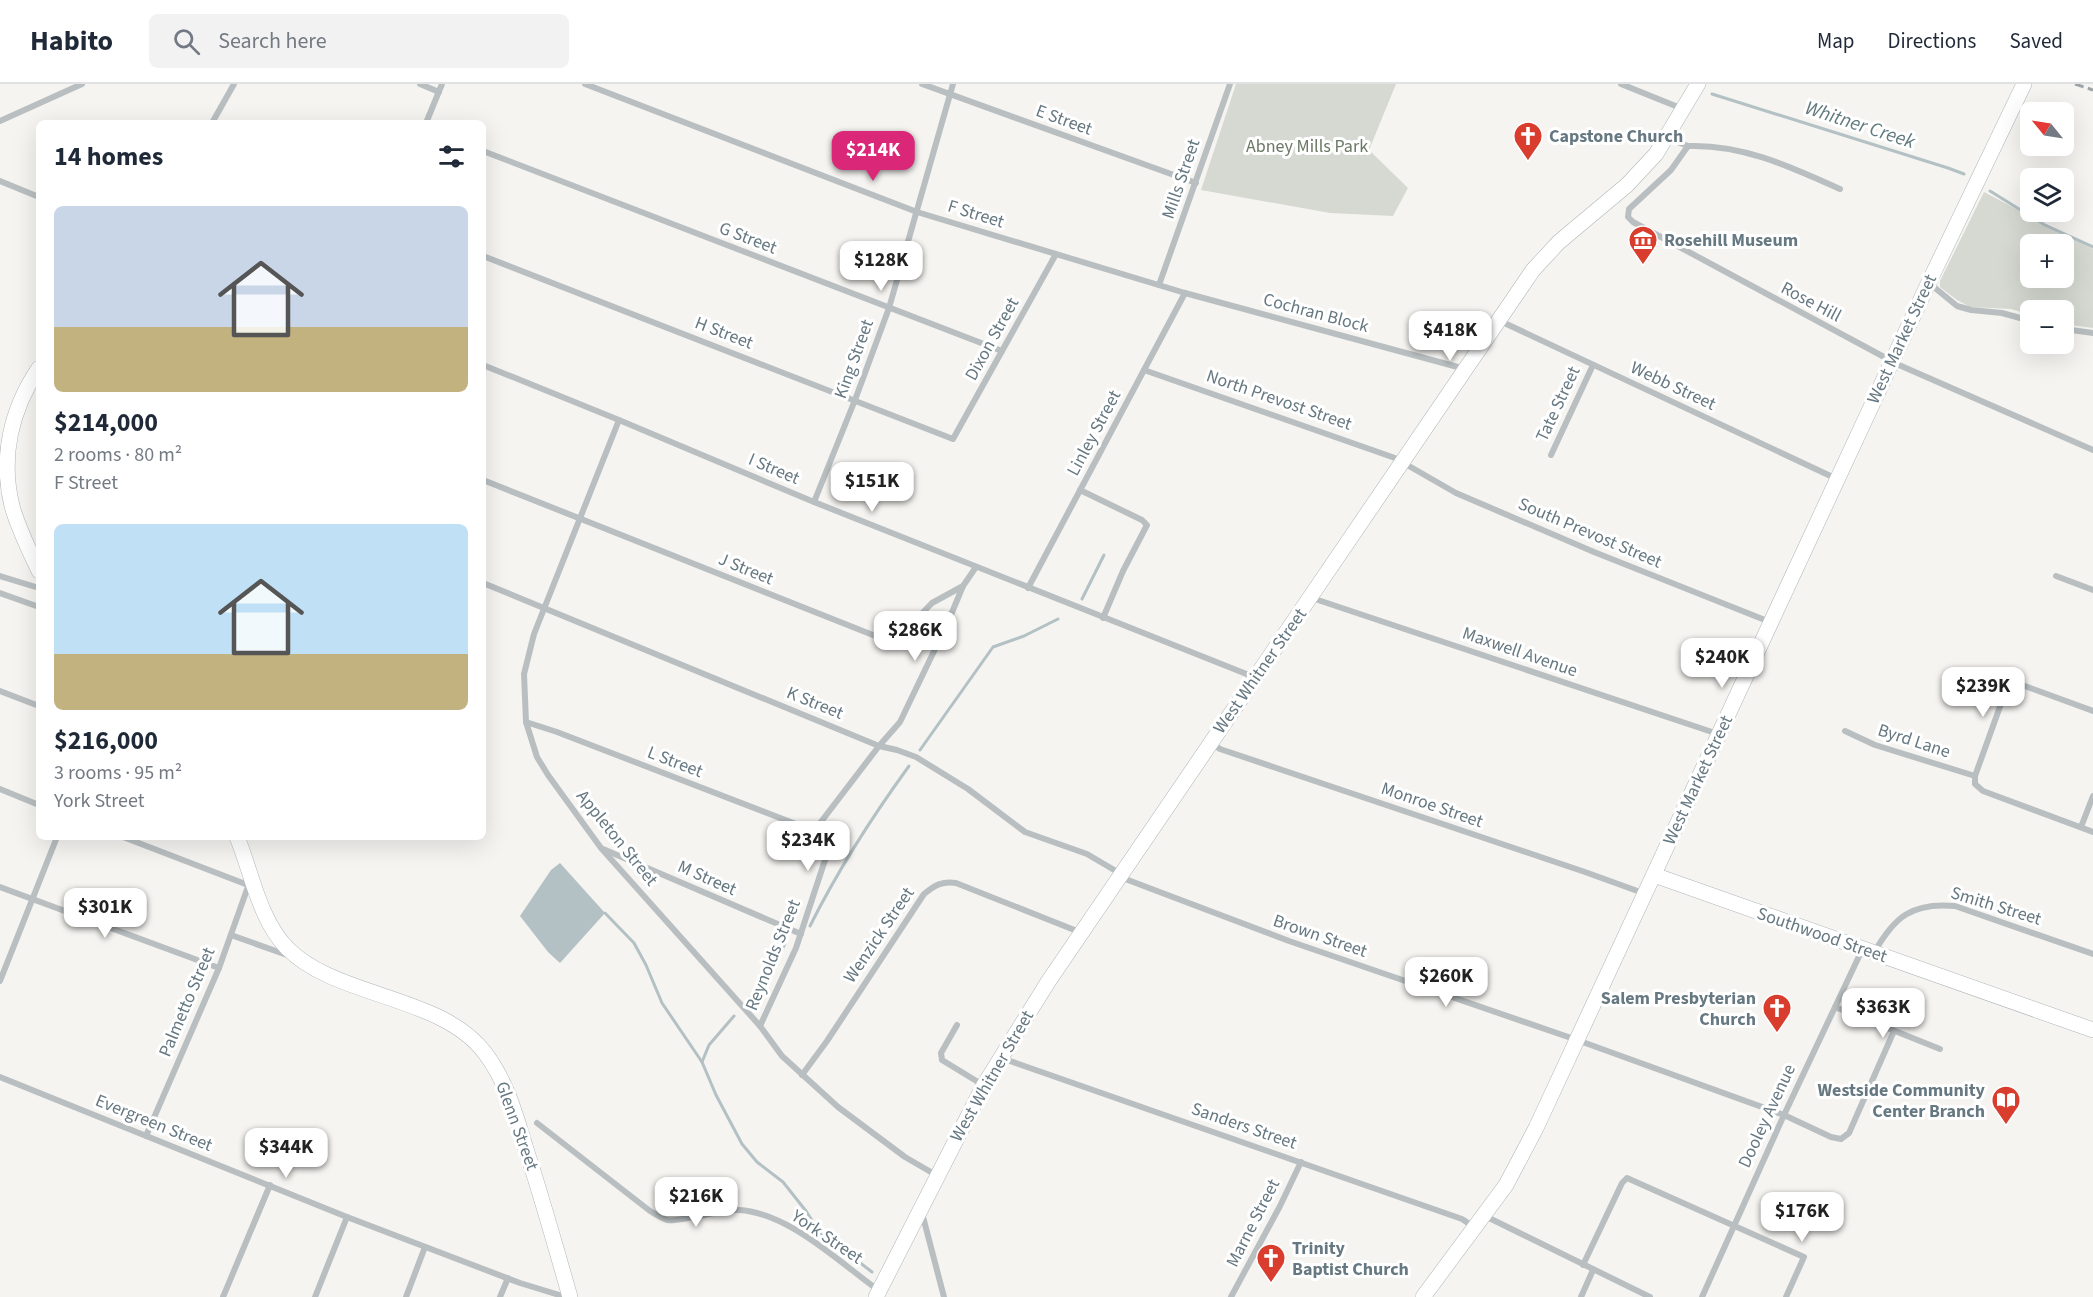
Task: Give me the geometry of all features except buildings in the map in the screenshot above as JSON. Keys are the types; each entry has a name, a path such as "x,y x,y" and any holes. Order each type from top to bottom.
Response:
{"street":[{"path":"0,121 81,84"},
{"path":"214,120 234,84"},
{"path":"420,84 438,92"},
{"path":"427,120 442,84"},
{"name":"F Street","path":"585,84 917,212 1159,285"},
{"name":"E Street","path":"922,84 1196,183"},
{"name":"King Street","path":"814,502 889,308 953,84"},
{"name":"Mills Street","path":"1159,285 1230,84"},
{"path":"1621,84 1684,109"},
{"name":"West Whitner Street","path":"878,1294 937,1175 1002,1055 1048,982 1254,677 1312,597 1533,270 1559,242 1627,185 1656,154 1698,84"},
{"name":"West Market Street","path":"1423,1297 1480,1222 1520,1160 1929,282 2024,84"},
{"path":"1667,138 1688,146 1710,146 1755,154 1840,189"},
{"name":"Rose Hill","path":"1688,146 1671,170 1629,209 1628,217 1633,222 1892,361 2093,450"},
{"name":"G Street","path":"486,152 1002,351"},
{"path":"0,181 36,196"},
{"name":"Dixon Street","path":"953,439 1056,254"},
{"name":"H Street","path":"486,257 953,439"},
{"path":"1929,282 1957,306 2020,318"},
{"name":"Cochran Block","path":"1159,285 1465,369"},
{"name":"Linley Street","path":"1028,588 1185,293"},
{"name":"Webb Street","path":"1498,320 1837,479"},
{"path":"2074,330 2093,333"},
{"name":"Tate Street","path":"1551,455 1593,365"},
{"name":"I Street","path":"486,366 814,502 1254,677"},
{"name":"North Prevost Street","path":"1144,370 1329,434 1402,462"},
{"path":"36,372 27,385 16,409 7,450 12,506 36,564"},
{"name":"Appleton Street","path":"620,420 534,634 526,660 524,674 526,722 537,757 601,848 759,1026 782,1056 838,1107 905,1157 937,1175"},
{"name":"South Prevost Street","path":"1402,462 1456,493 1594,552 1771,622"},
{"name":"J Street","path":"486,481 888,641 899,637 932,603 963,586 976,567"},
{"path":"1080,490 1142,520 1147,525 1123,571 1103,618"},
{"path":"0,576 36,587"},
{"path":"2056,576 2093,590"},
{"name":"K Street","path":"486,584 879,746 916,757 968,789 1025,832 1087,854 1120,876"},
{"path":"814,831 900,722 963,586"},
{"path":"0,593 36,606"},
{"name":"Maxwell Avenue","path":"1312,597 1719,735"},
{"path":"2093,711 2022,685 2014,687 2002,701 1975,776 1975,784 1983,791 2093,832"},
{"path":"0,691 36,705"},
{"name":"L Street","path":"526,722 814,831"},
{"name":"Byrd Lane","path":"1845,731 1875,745 1975,776"},
{"name":"Monroe Street","path":"1210,743 1220,749 1644,894"},
{"path":"0,789 36,804"},
{"path":"2081,827 2093,796"},
{"name":"Reynolds Street","path":"759,1026 801,934 825,860 826,847 814,831"},
{"path":"0,981 56,840"},
{"path":"132,840 250,881"},
{"name":"Glenn Street","path":"238,840 250,881 271,925 286,947 325,974 434,1016 463,1031 485,1053 505,1085 515,1113 545,1209 568,1297"},
{"name":"M Street","path":"601,848 801,934"},
{"name":"Southwood Street","path":"1654,875 2093,1030"},
{"name":"Brown Street","path":"1120,876 1289,941 1784,1115 1832,1137 1841,1138 1849,1133 1894,1031"},
{"name":"Palmetto Street","path":"146,1136 219,968 250,881"},
{"name":"Wenzick Street","path":"802,1076 924,894 935,885 945,882 956,883 1083,933"},
{"path":"0,887 219,968"},
{"name":"Smith Street","path":"1868,951 1898,918 1914,909 1936,904 1954,906 2093,954"},
{"name":"Glenn Street","path":"231,935 302,960"},
{"name":"Dooley Avenue","path":"1702,1297 1835,1007 1868,951"},
{"path":"1835,1007 1940,1049"},
{"path":"957,1025 941,1053 942,1060 984,1085"},
{"name":"Sanders Street","path":"1002,1055 1010,1061 1462,1220 1480,1222 1583,1265 1650,1297"},
{"name":"Evergreen Street","path":"0,1077 347,1217 507,1278 568,1297"},
{"name":"York Street","path":"537,1123 650,1211 668,1221 711,1212 739,1210 763,1214 809,1238 878,1294"},
{"name":"Marne Street","path":"1231,1297 1301,1162"},
{"path":"1583,1265 1622,1183 1627,1178 1804,1257 1786,1297"},
{"path":"223,1297 270,1185"},
{"path":"921,1206 944,1297"},
{"path":"315,1297 347,1217"},
{"path":"406,1297 425,1247"},
{"path":"1581,1297 1593,1270"},
{"path":"500,1297 507,1278"}],"green space":[{"name":"Abney Mills Park","path":"1236,84 1396,84 1369,150 1408,188 1393,216 1330,213 1201,190"},
{"path":"1984,192 2020,211 2020,222 2041,222 2064,234 2020,234 2020,288 2074,288 2074,239 2093,249 2093,328 2074,325 2074,300 2020,300 2020,312 2011,309 1970,307 1940,287 1940,281"}],"shaded area":[{"path":"560,863 605,913 560,963 548,952 520,916 551,870"}],"waterway":[{"name":"Whitner Creek","path":"1712,94 1964,174"},
{"name":"Whitner Creek","path":"1990,191 2045,225 2093,247"},
{"path":"1082,599 1104,555"},
{"path":"920,750 993,647 1024,636 1058,619"},
{"path":"810,926 856,844 909,766"},
{"path":"605,913 634,943 662,1003 702,1062 716,1095 742,1144 757,1162 783,1182 806,1211 826,1242 842,1249 872,1272"},
{"path":"748,1001 779,956 786,941"},
{"path":"702,1062 709,1045 734,1016"}],"railway":[{"path":"2075,84 2093,90"}],"place":[{"name":"Capstone Church","path":"1528,162"},
{"name":"Rosehill Museum","path":"1643,266"},
{"name":"Salem Presbyterian Church","path":"1777,1034"},
{"name":"Westside Community Center Branch","path":"2006,1126"},
{"name":"Trinity Baptist Church","path":"1271,1284"}]}
